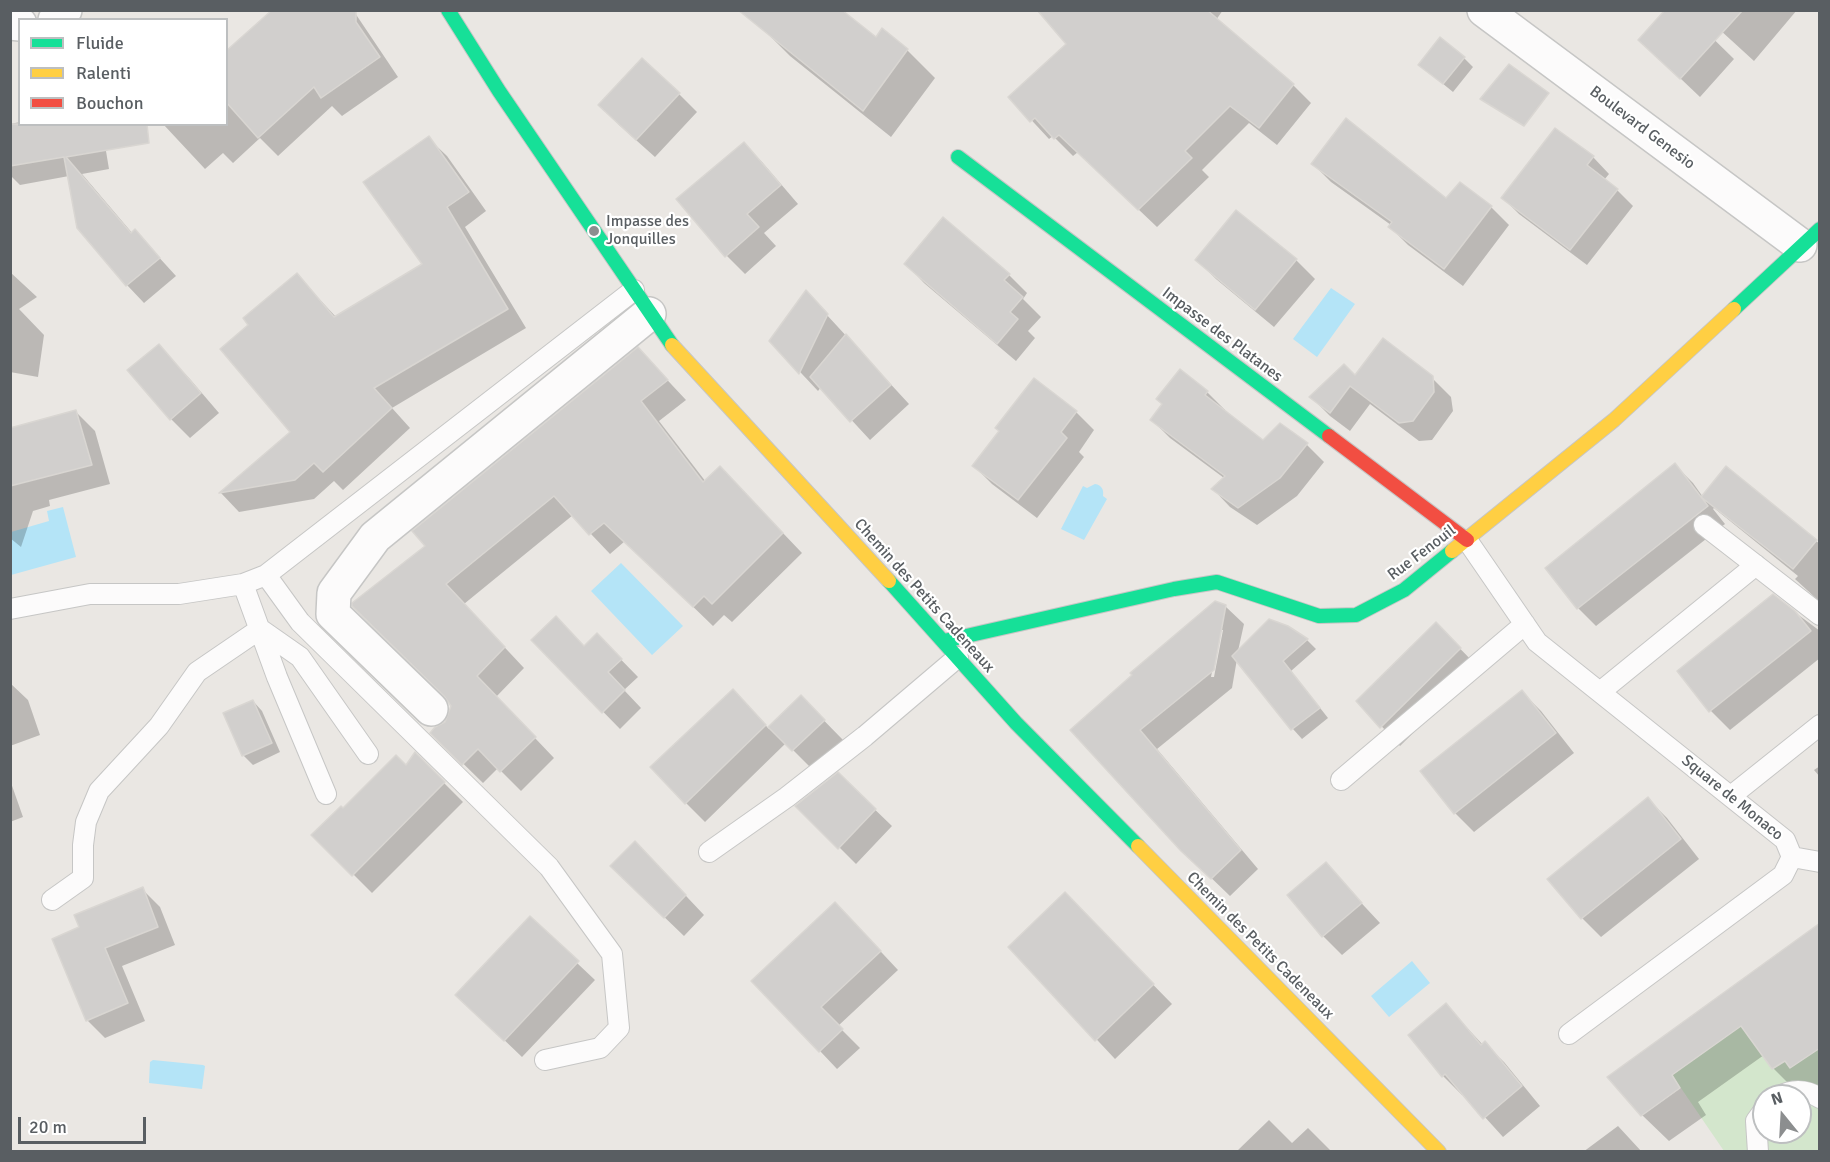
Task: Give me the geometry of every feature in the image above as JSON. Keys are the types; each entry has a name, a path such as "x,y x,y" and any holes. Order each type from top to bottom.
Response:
{"street":[{"name":"Chemin des Petits Cadeneaux","path":"448,10 499,91 666,339 944,641 1016,723 1439,1152"},
{"name":"Boulevard Genesio","path":"1484,10 1810,237"},
{"name":"Impasse des Platanes","path":"958,157 1467,540"},
{"name":"Rue Fenouil","path":"944,641 1174,589 1217,582 1319,616 1356,615 1404,590 1614,420 1810,237"},
{"path":"430,709 333,614 334,593 375,537 641,302"}],"lane":[{"path":"10,609 90,594 179,594 243,584 266,575 641,302"},
{"path":"1704,525 1820,615"},
{"name":"Square de Monaco","path":"1467,540 1537,642 1785,840 1792,857 1783,875 1569,1034"},
{"path":"1600,692 1756,565"},
{"path":"266,575 300,622 549,867 612,954 619,1028 600,1048 545,1060"},
{"path":"243,584 277,677 326,794"},
{"path":"1341,780 1525,624"},
{"path":"260,629 300,657 368,754"},
{"path":"52,900 83,878 86,822 99,791 159,726 197,672 260,629"},
{"path":"709,852 787,797 865,736 958,657"},
{"path":"1731,796 1820,725"},
{"path":"1792,857 1820,862"}],"green space":[{"path":"1819,969 1819,1151 1724,1151 1672,1075"}],"water":[{"path":"1331,288 1355,304 1317,357 1293,339"},
{"path":"1095,484 1101,487 1103,496 1107,499 1084,540 1061,529 1083,486 1087,488"},
{"path":"63,507 76,557 11,575 11,532 49,521 47,511"},
{"path":"621,563 683,626 652,655 591,591"},
{"path":"1412,961 1430,983 1389,1017 1371,996"},
{"path":"153,1060 205,1066 202,1089 149,1083 150,1062"}],"building":[{"path":"272,10 356,10 356,22 380,57 321,98 314,87 258,138 228,104 228,49"},
{"path":"738,10 842,10 876,37 882,28 908,49 863,111"},
{"path":"1037,10 1207,10 1294,84 1259,128 1230,106 1185,151 1192,158 1138,210 1059,135 1054,139 1035,118 1030,122 1008,97 1066,44"},
{"path":"1664,11 1742,11 1680,79 1638,40"},
{"path":"1440,37 1465,57 1443,84 1418,65"},
{"path":"642,58 680,93 636,140 598,105"},
{"path":"1509,64 1549,93 1524,126 1480,99"},
{"path":"1346,118 1446,198 1460,182 1492,206 1444,269 1388,227 1392,222 1311,164"},
{"path":"10,124 18,124 18,126 147,126 149,143 66,157 131,233 135,229 160,258 126,286 77,228 64,157 10,166"},
{"path":"1555,128 1594,156 1587,165 1618,189 1570,250 1501,198"},
{"path":"429,136 469,192 447,207 508,309 374,388 392,408 323,472 314,463 295,480 219,493 290,432 220,349 248,325 243,318 297,273 334,317 422,264 363,182"},
{"path":"744,142 781,185 747,214 759,227 725,257 676,199"},
{"path":"1236,210 1297,259 1255,310 1195,260"},
{"path":"943,217 1010,274 1004,280 1023,297 1010,312 1018,319 997,344 904,264"},
{"path":"806,290 828,314 799,374 769,341"},
{"path":"846,334 891,385 850,422 810,377"},
{"path":"1383,338 1433,376 1434,392 1413,421 1399,423 1350,386 1330,413 1309,397 1344,364 1355,375"},
{"path":"159,344 201,393 170,420 127,370"},
{"path":"638,347 668,380 641,401 703,482 720,466 783,533 712,604 704,596 693,607 604,523 589,535 554,496 446,584 505,647 477,676 536,737 500,772 478,749 462,765 430,733 435,727 445,722 451,706 444,696 352,606 352,603 425,546 412,531"},
{"path":"1180,369 1208,391 1205,395 1263,440 1280,423 1308,443 1280,478 1238,508 1211,489 1225,476 1150,420 1162,404 1156,399"},
{"path":"1034,378 1077,411 1061,432 1067,438 1018,500 972,466 999,431 995,428"},
{"path":"76,410 92,465 10,486 10,428"},
{"path":"1675,463 1708,506 1577,609 1545,568"},
{"path":"1726,466 1817,540 1793,569 1701,497"},
{"path":"1773,594 1795,611 1811,631 1709,712 1677,671"},
{"path":"1215,601 1226,605 1214,670 1140,730 1241,850 1211,879 1181,851 1070,730 1132,675 1130,673"},
{"path":"556,616 584,646 597,633 622,659 608,672 625,690 602,713 531,640"},
{"path":"1269,619 1288,626 1308,639 1283,661 1320,708 1291,730 1232,656"},
{"path":"1436,622 1461,648 1380,728 1356,701"},
{"path":"733,689 766,725 685,804 650,767"},
{"path":"1522,690 1556,733 1454,814 1420,771"},
{"path":"801,695 825,720 792,751 768,727"},
{"path":"253,700 272,743 242,756 223,713"},
{"path":"415,752 445,782 352,876 311,835 341,806 343,808 396,755 406,765"},
{"path":"838,772 876,809 838,849 795,806"},
{"path":"1648,797 1681,839 1581,919 1547,879"},
{"path":"635,841 686,895 664,918 610,866"},
{"path":"1326,862 1362,903 1322,937 1287,895"},
{"path":"143,887 158,927 105,948 128,1003 86,1021 52,939 79,927 74,915"},
{"path":"1065,892 1154,984 1095,1041 1008,947"},
{"path":"835,902 881,951 821,1007 843,1029 819,1052 751,981"},
{"path":"530,916 579,961 504,1041 455,995"},
{"path":"1820,923 1820,1048 1790,1068 1785,1061 1772,1069 1741,1026 1672,1075 1680,1088 1641,1116 1607,1077"},
{"path":"1446,1003 1481,1045 1485,1041 1522,1086 1483,1119 1445,1074 1442,1077 1408,1035"}],"traffic: fast":[{"path":"448,10 499,91 672,345"},
{"path":"958,157 1329,436"},
{"path":"1734,309 1820,229"},
{"path":"944,641 1174,589 1217,582 1319,616 1356,615 1404,590 1452,551"},
{"path":"889,581 1016,723 1138,846"}],"traffic: slow":[{"path":"1452,551 1614,420 1734,309"},
{"path":"672,345 889,581"},
{"path":"1138,846 1439,1152"}],"traffic: jam":[{"path":"1329,436 1467,540"}],"place":[{"name":"Impasse des Jonquilles","path":"594,231"}]}
